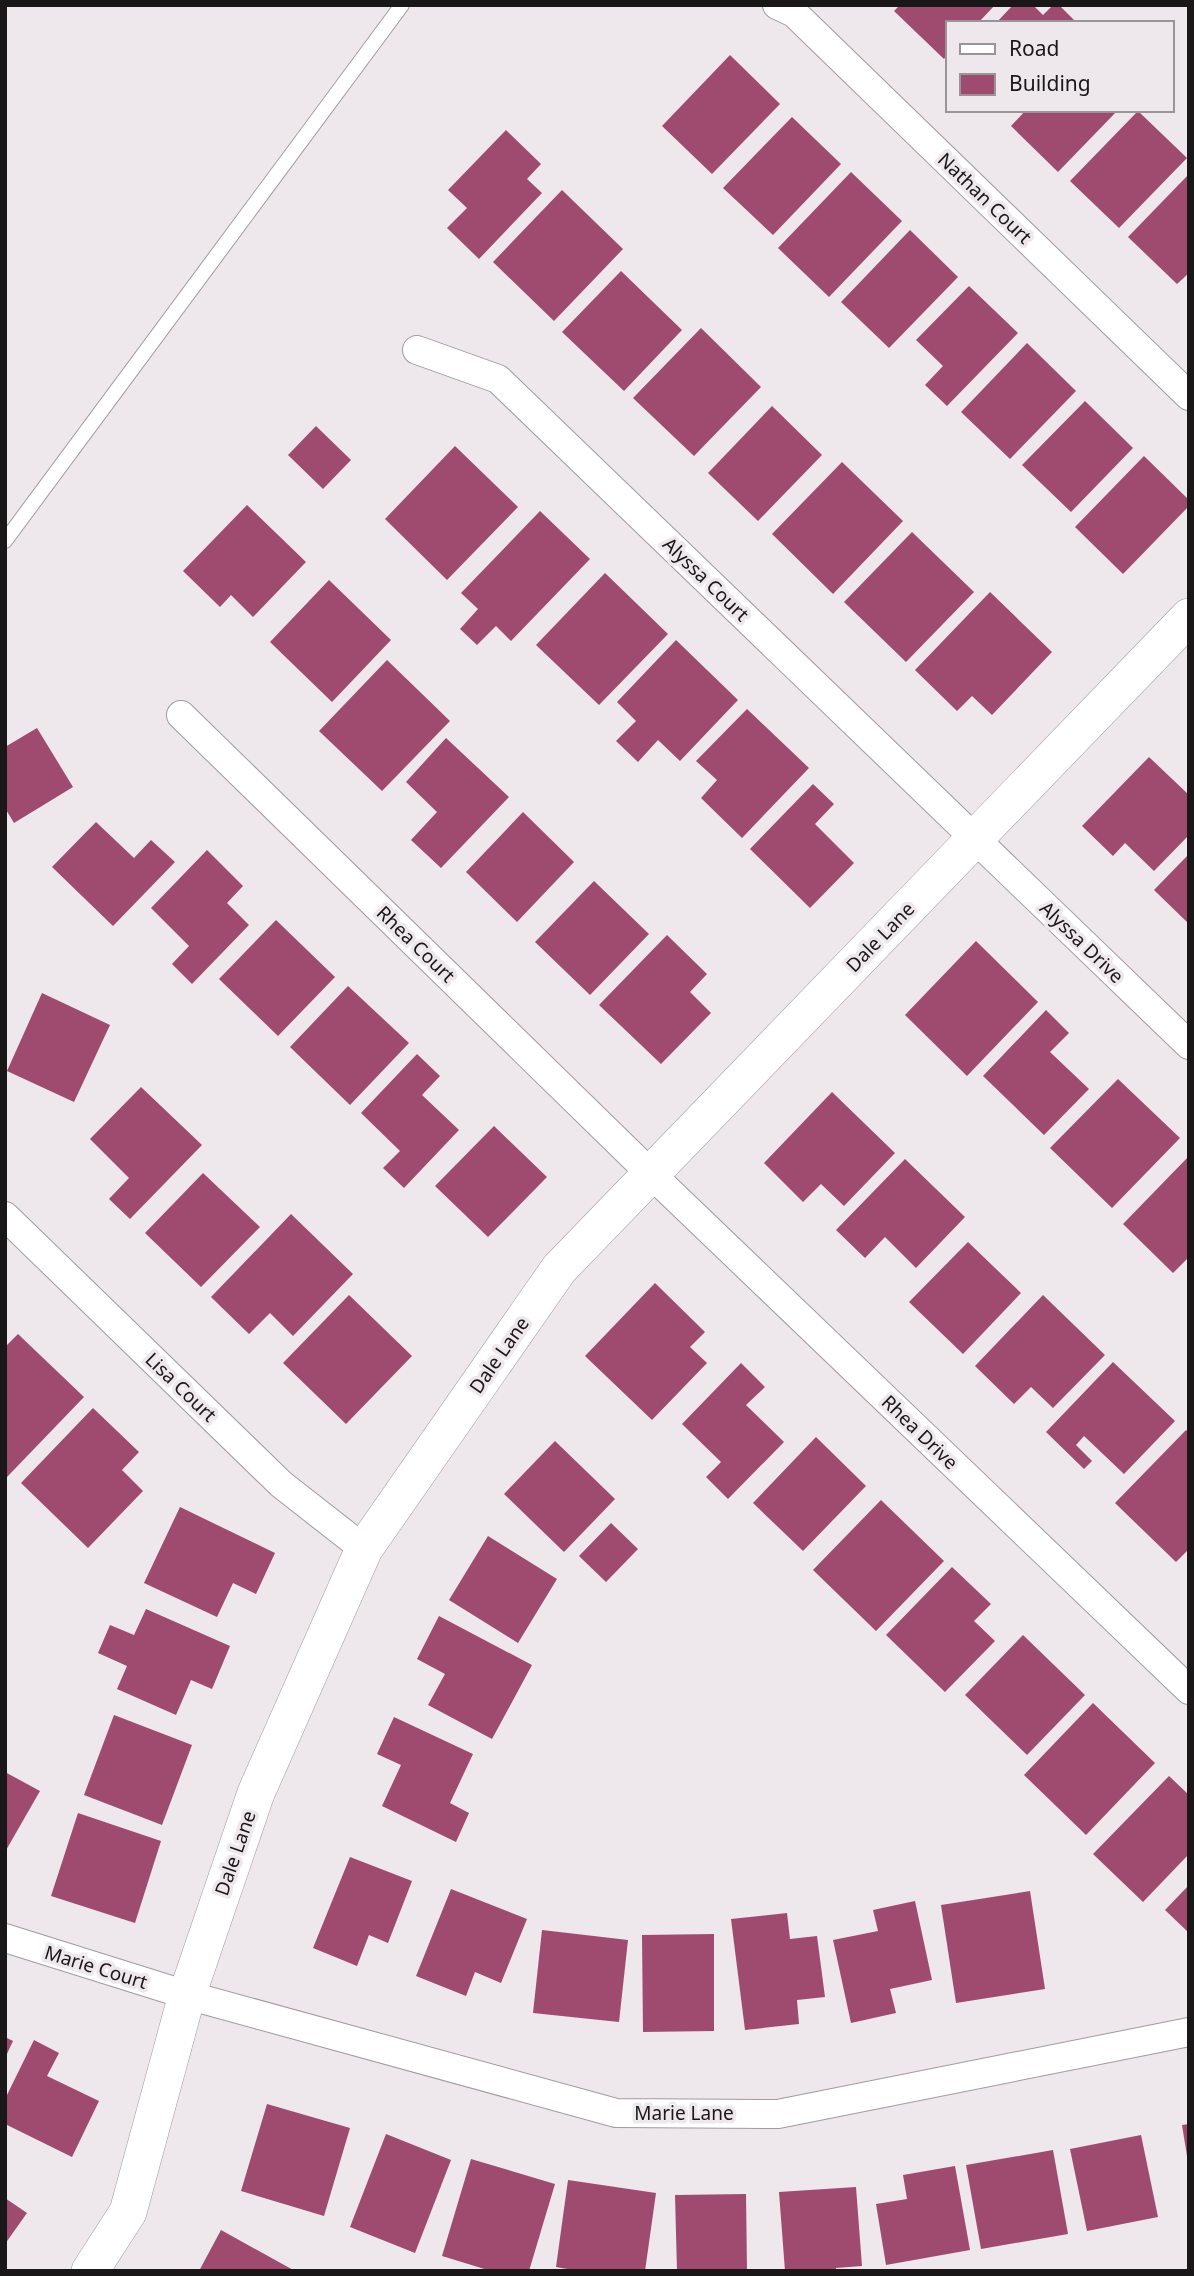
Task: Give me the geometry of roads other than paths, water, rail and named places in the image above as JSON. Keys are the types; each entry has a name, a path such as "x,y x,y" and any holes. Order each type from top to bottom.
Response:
{"street":[{"name":"Nathan Court","path":"777,5 794,13 1189,396"},
{"name":"Alyssa Court","path":"417,350 498,379 975,838"},
{"name":"Dale Lane","path":"90,2271 128,2213 187,1995 256,1793 363,1549 559,1269 1189,617"},
{"name":"Rhea Court","path":"181,715 651,1174"},
{"name":"Alyssa Drive","path":"975,838 1189,1045"},
{"name":"Rhea Drive","path":"651,1174 1189,1690"},
{"name":"Lisa Court","path":"5,1216 281,1484 363,1549"},
{"name":"Marie Court","path":"5,1938 187,1995"},
{"name":"Marie Lane","path":"187,1995 616,2113 778,2114 1189,2032"}],"lane":[{"path":"5,541 402,5"}]}
